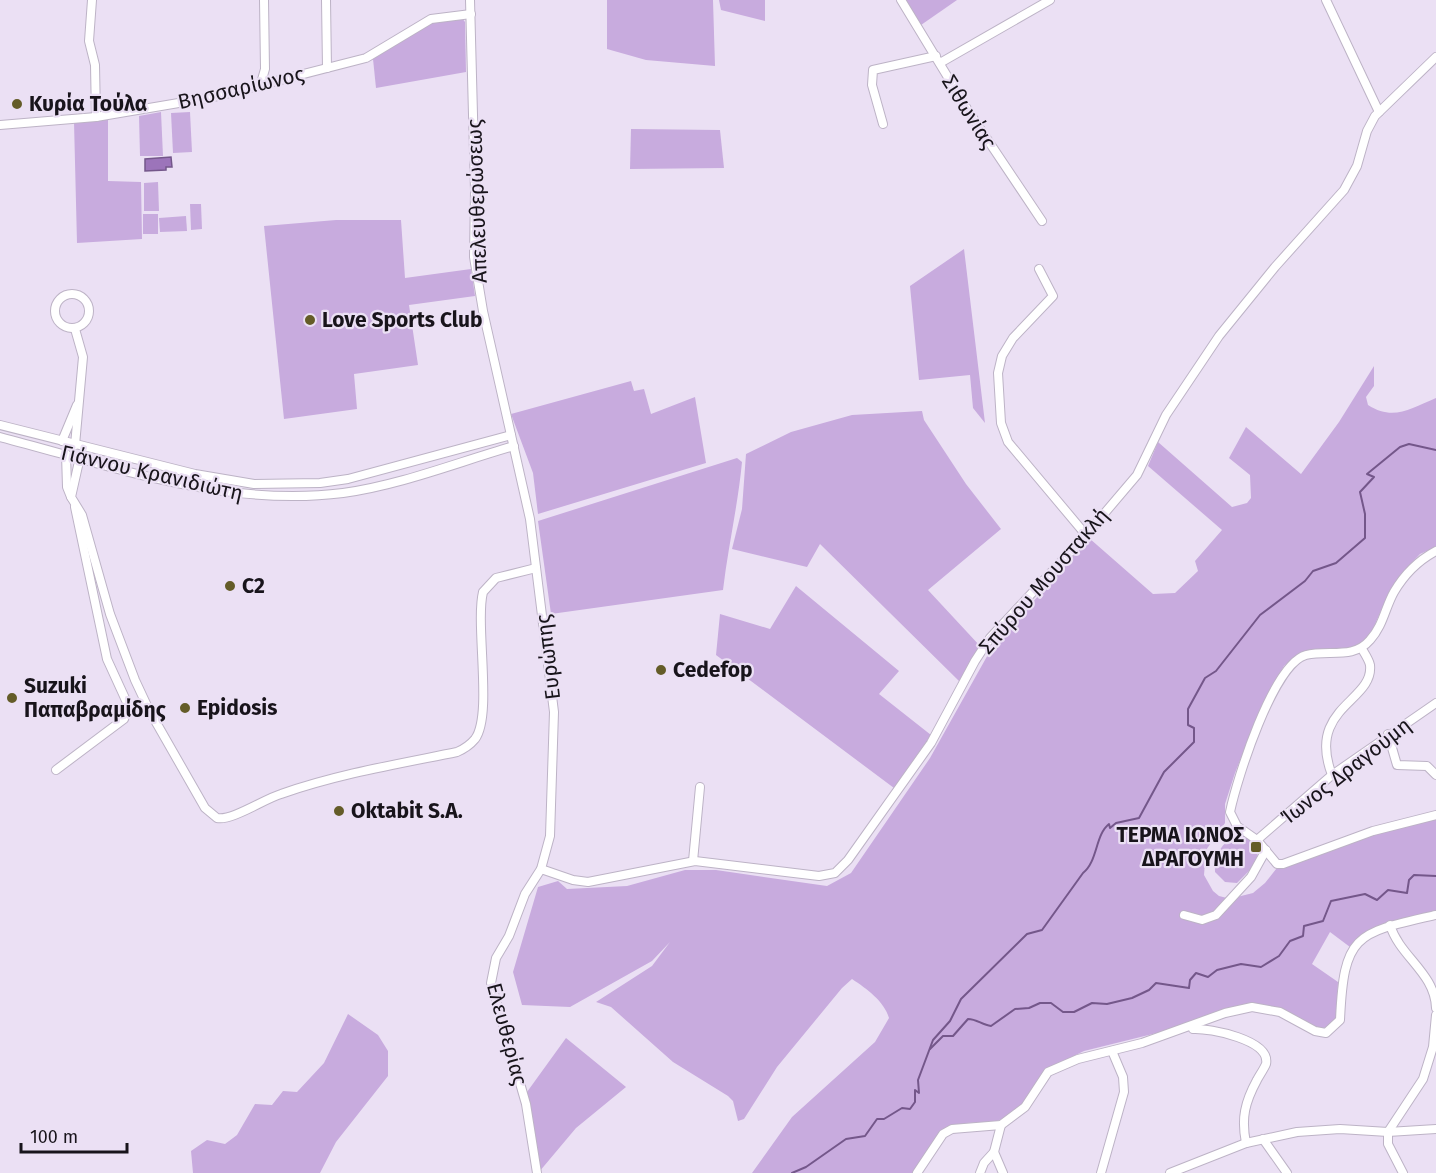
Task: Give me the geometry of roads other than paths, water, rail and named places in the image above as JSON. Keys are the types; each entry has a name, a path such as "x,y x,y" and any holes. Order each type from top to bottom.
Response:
{"street":[{"path":"92,0 89,41 95,66 96,117"},
{"path":"261,83 266,69 264,0"},
{"path":"326,0 327,68"},
{"name":"Απελευθερώσεως","path":"470,0 474,257 483,311 514,446"},
{"name":"Σιθωνίας","path":"901,0 1042,222"},
{"path":"883,124 872,85 873,70 938,60 1050,0"},
{"path":"1326,0 1378,112"},
{"name":"Βησσαρίωνος","path":"0,125 96,117 214,97 261,83 366,58 431,19 471,14"},
{"name":"Σπύρου Μουστακλή","path":"541,869 573,880 588,882 693,861 714,861 819,876 836,873 848,860 931,742 990,638 1086,535 1137,475 1173,404 1219,336 1275,267 1344,190 1357,166 1367,131 1378,112 1436,57"},
{"path":"1039,268 1053,296 1013,338 1002,356 998,373 1002,429 1011,446 1086,535"},
{"path":"68,294 84,298 90,308 88,319 75,328 63,326 56,317 58,301 68,294"},
{"path":"75,328 83,353 75,445"},
{"path":"62,441 80,395"},
{"name":"Γιάννου Κρανιδιώτη","path":"0,425 195,474 254,484 348,479 511,435"},
{"name":"Γιάννου Κρανιδιώτη","path":"0,437 200,488 282,498 345,493 379,486 514,446"},
{"name":"Ευρώπης","path":"514,446 530,519 554,712 550,836 541,869"},
{"path":"56,770 124,719 129,707 107,658 72,497 67,487 66,454"},
{"path":"72,497 80,457"},
{"path":"74,506 82,515 110,614 149,710 205,808 210,814 222,819 280,794 312,784 466,748 476,738 482,711 483,592 496,578 536,568"},
{"path":"1436,551 1415,565 1394,592 1379,629 1362,649 1303,656 1293,663 1272,695 1248,750 1230,812 1237,826 1257,840 1277,864 1283,864 1383,828 1436,815"},
{"path":"1332,775 1326,759 1325,740 1328,728 1369,677 1370,664 1362,649"},
{"name":"Ίωνος Δραγούμη","path":"1257,840 1332,775 1388,734 1436,703"},
{"path":"1388,734 1397,765 1427,766 1436,775"},
{"path":"693,861 700,788"},
{"path":"1184,915 1202,920 1216,915 1251,878 1266,850"},
{"name":"Ελευθερίας","path":"537,1173 526,1104 491,983 496,958 509,936 514,916 541,869"},
{"path":"917,1173 943,1134 952,1129 1001,1125 1024,1107 1048,1072 1057,1066 1180,1030 1225,1013 1252,1007 1280,1012 1315,1031 1326,1033 1340,1020 1341,980 1349,953 1369,933 1390,925 1436,915"},
{"path":"1390,925 1401,947 1426,976 1436,999 1436,1008"},
{"path":"1403,1173 1388,1144 1388,1132 1423,1079 1433,1047 1436,1015"},
{"path":"1180,1030 1199,1029 1243,1039 1259,1047 1264,1054 1266,1063 1243,1112 1246,1143"},
{"path":"1101,1173 1124,1092 1123,1077 1112,1051"},
{"path":"980,1173 984,1163 994,1152 1001,1125"},
{"path":"1170,1173 1246,1143 1318,1129 1388,1132 1436,1130"},
{"path":"1263,1139 1287,1173"},
{"path":"994,1152 1003,1173"}],"waterway":[{"path":"792,1173 806,1167 846,1139 865,1136 877,1119 884,1119 902,1108 910,1109 915,1102 915,1090 919,1093 918,1080 933,1040 950,1021 961,999 1027,934 1042,930 1088,868 1104,829 1109,824 1110,828 1116,823 1139,818 1164,772 1194,742 1194,728 1188,725 1188,709 1205,678 1216,671 1260,615 1305,581 1313,571 1336,563 1365,538 1365,514 1360,492 1374,477 1367,474 1400,447 1409,444 1436,450"},
{"path":"930,1049 943,1036 953,1036 968,1019 991,1026 1015,1009 1029,1008 1040,1003 1051,1003 1063,1012 1074,1012 1092,1003 1107,1004 1132,998 1149,990 1156,983 1189,988 1190,980 1196,973 1208,977 1217,970 1241,964 1261,967 1279,956 1290,941 1303,936 1304,926 1323,921 1331,901 1365,894 1377,900 1388,890 1407,893 1409,880 1414,875 1436,876"}],"place":[{"name":"Κυρία Τούλα","path":"17,104"},
{"name":"Love Sports Club","path":"310,320"},
{"name":"C2","path":"230,586"},
{"name":"Cedefop","path":"661,670"},
{"name":"Suzuki Παπαβραμίδης","path":"12,698"},
{"name":"Epidosis","path":"185,708"},
{"name":"Oktabit S.A.","path":"339,811"},
{"name":"ΤΕΡΜΑ ΙΩΝΟΣ ΔΡΑΓΟΥΜΗ","path":"1256,847"}]}
